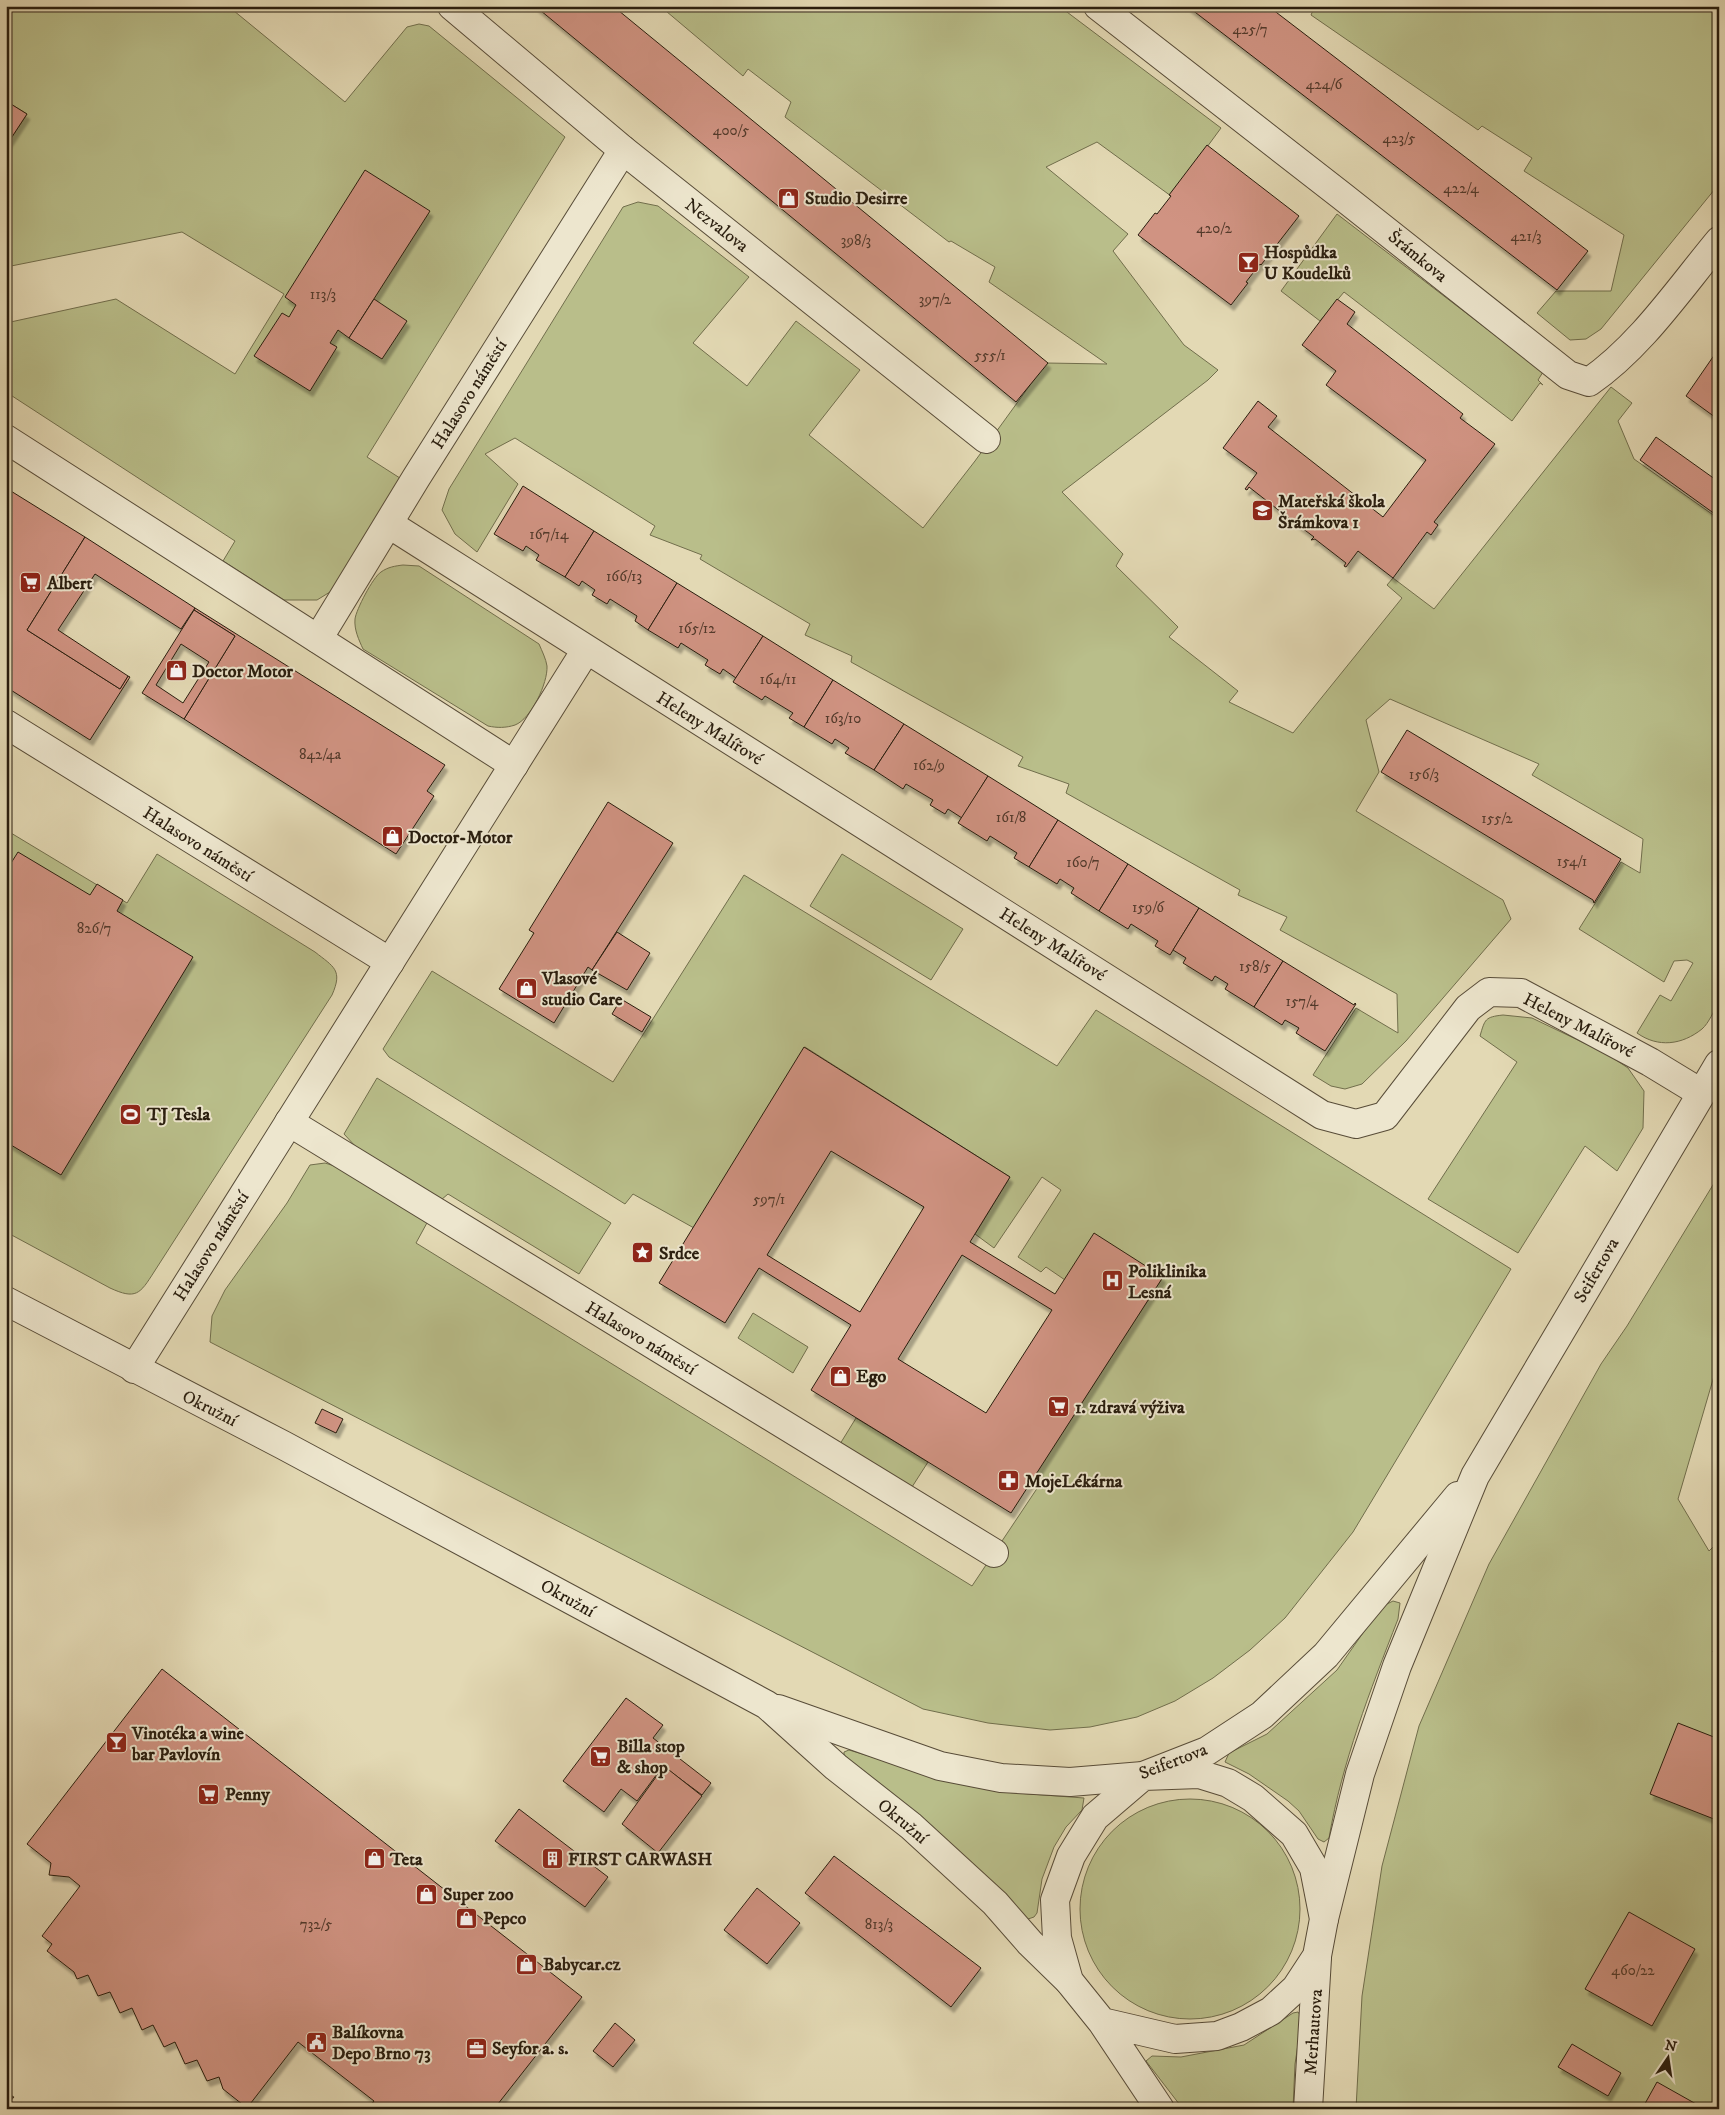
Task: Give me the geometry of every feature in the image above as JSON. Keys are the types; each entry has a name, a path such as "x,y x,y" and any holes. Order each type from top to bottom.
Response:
{"street":[{"name":"Nezvalova","path":"452,6 623,150 986,439"},
{"name":"Šrámkova","path":"1098,6 1568,375 1589,382 1607,370 1646,330 1719,241"},
{"name":"Halasovo náměstí","path":"318,639 416,478 623,150"},
{"path":"6,438 514,765"},
{"name":"Heleny Malířové","path":"389,524 1322,1115 1356,1124 1385,1116 1468,1008 1489,992 1521,993 1650,1062 1701,1093"},
{"name":"Halasovo náměstí","path":"134,1369 586,650"},
{"name":"Halasovo náměstí","path":"16,731 390,962"},
{"name":"Seifertova","path":"1324,1919 1360,1774 1396,1666 1475,1476 1719,1064"},
{"name":"Halasovo náměstí","path":"288,1122 994,1553"},
{"name":"Okružní","path":"6,1300 134,1369 258,1432 767,1705 836,1767 912,1826 995,1903 1030,1943 1069,1981 1102,2022"},
{"name":"Seifertova","path":"767,1705 940,1766 1001,1778 1070,1782 1143,1776 1207,1751 1262,1715 1326,1655 1475,1476"},
{"path":"1069,1981 1057,1938 1056,1900 1071,1856 1095,1817 1143,1776 1199,1774 1228,1783 1253,1798 1294,1834 1314,1868 1324,1919"},
{"name":"Merhautova","path":"1308,2109 1318,1956 1324,1919"},
{"path":"1102,2022 1175,2039 1217,2036 1241,2028 1271,2011 1296,1988 1318,1956"},
{"path":"1102,2022 1160,2109"}],"green space":[{"path":"6,6 228,6 345,102 407,27 419,24 429,26 565,137 367,457 403,480 341,582 317,600 284,600 223,561 235,541 6,392 6,323 116,299 235,374 284,294 182,232 6,267 6,146 27,114 6,101"},
{"path":"660,6 1059,6 1221,128 1171,196 1097,142 1046,167 1128,234 1113,251 1184,345 1218,370 1208,380 1062,492 1123,554 1116,566 1178,627 1169,637 1238,691 1229,702 1293,733 1402,598 1387,585 1393,578 1434,609 1611,387 1632,403 1618,421 1634,459 1719,519 1719,1002 1705,1026 1686,1038 1670,1043 1653,1041 1637,1033 1660,995 1671,1001 1693,963 1687,960 1674,961 1664,982 1579,929 1621,862 1640,873 1643,839 1532,775 1539,764 1390,699 1366,720 1379,772 1356,811 1503,900 1511,919 1406,1041 1362,1084 1345,1089 1331,1086 1313,1075 1356,1008 1398,1033 1397,994 1280,930 1287,917 1238,895 1240,890 1066,793 1069,784 1018,766 1023,757 851,662 852,656 805,635 810,624 700,559 702,555 650,535 655,526 515,438 485,454 518,484 477,552 455,534 442,510 449,489 623,207 638,202 658,206 749,277 693,343 747,386 796,321 860,370 809,435 923,528 975,461 1046,363 1107,364 989,282 995,267 951,241 949,242 785,117 791,102 748,69 743,76"},
{"path":"1315,6 1719,6 1719,184 1601,329 1586,339 1570,340 1537,313 1556,291 1611,291 1624,235 1524,171 1532,158 1482,126 1478,130 1311,15"},
{"path":"1337,214 1543,372 1538,380 1543,385 1540,383 1512,421 1344,292 1320,321 1281,291"},
{"path":"394,566 419,566 539,644 547,666 545,682 537,700 527,716 521,721 508,727 488,726 363,649 355,627 356,615 362,601 381,572"},
{"name":"TJ Tesla","path":"6,830 127,903 157,854 315,952 335,970 337,980 332,995 149,1279 141,1290 136,1293 126,1294 110,1288 6,1232"},
{"path":"842,854 963,929 931,980 810,906"},
{"path":"744,875 1057,1066 1096,1010 1511,1269 1353,1532 1285,1618 1250,1650 1213,1678 1175,1701 1137,1717 1090,1727 1050,1730 988,1723 923,1709 210,1342 212,1316 225,1290 287,1203 310,1165 325,1163 341,1168 428,1221 416,1243 972,1586 1042,1481 1034,1476 1163,1277 1065,1280 1046,1267 1041,1272 1018,1257 1061,1190 1042,1177 994,1248 975,1234 1010,1177 805,1047 694,1228 633,1194 625,1204 389,1057 383,1049 432,971 613,1082"},
{"path":"1503,1015 1532,1018 1607,1054 1628,1068 1644,1091 1643,1128 1617,1171 1585,1146 1518,1253 1428,1199 1517,1062 1480,1036 1483,1026 1489,1018"},
{"path":"377,1078 611,1223 579,1274 448,1194 441,1200 356,1147 344,1134"},
{"path":"1719,1175 1719,1359 1678,1499 1709,1551 1719,1541 1719,2109 1356,2109 1362,1996 1382,1866 1419,1726 1489,1564 1601,1364 1627,1326"},
{"path":"753,1313 808,1347 793,1373 738,1338"},
{"path":"856,1418 928,1462 912,1487 840,1444"},
{"path":"1393,1601 1400,1603 1398,1619 1349,1754 1329,1838 1324,1842 1318,1839 1299,1811 1288,1801 1249,1774 1225,1762 1229,1753 1267,1734 1337,1670 1377,1613 1385,1605"},
{"path":"849,1750 969,1786 1003,1792 1084,1798 1082,1810 1066,1827 1054,1847 1042,1879 1037,1913 1034,1917 1028,1919 844,1757 844,1752"},
{"path":"1179,1799 1201,1799 1232,1807 1268,1831 1292,1867 1300,1898 1300,1920 1292,1951 1268,1987 1232,2011 1201,2019 1179,2019 1148,2011 1138,2006 1120,1994 1105,1979 1088,1951 1080,1920 1080,1898 1088,1867 1093,1857 1105,1839 1120,1824 1148,1807"},
{"path":"1298,2012 1302,2018 1295,2064 1293,2109 1183,2109 1146,2061 1152,2056 1181,2057 1244,2045 1293,2013"}],"building":[{"path":"535,6 613,6 1048,363 1016,402"},
{"path":"1187,6 1268,6 1588,251 1557,290"},
{"path":"6,101 27,114 6,146"},
{"path":"1207,145 1299,216 1246,282 1248,283 1231,305 1138,235 1171,196 1169,195"},
{"path":"365,170 430,211 349,338 338,330 330,343 337,347 310,391 254,356 282,313 289,317 296,305 285,297"},
{"path":"374,299 407,321 382,359 349,338"},
{"path":"1337,299 1355,312 1347,324 1463,414 1460,418 1495,444 1434,522 1438,525 1431,535 1427,532 1393,578 1358,551 1346,567 1344,566 1346,563 1315,539 1311,540 1314,537 1282,513 1280,516 1281,512 1249,487 1247,490 1245,489 1257,473 1223,448 1258,401 1277,416 1268,427 1383,517 1426,460 1326,385 1336,371 1302,345"},
{"path":"1717,351 1719,352 1719,420 1686,396"},
{"path":"1656,437 1719,482 1719,517 1640,460"},
{"path":"523,486 594,531 565,577 536,560 539,555 526,546 523,551 494,534"},
{"name":"Albert","path":"6,488 85,537 27,630 120,689 128,676 130,677 90,740 6,687"},
{"path":"594,531 677,583 648,630 635,621 637,616 610,599 607,604 592,595 595,590 582,581 579,586 565,577"},
{"path":"85,537 195,608 181,629 95,574 58,630 128,676 120,689 27,630"},
{"path":"677,583 763,636 736,678 723,669 720,674 705,665 708,660 681,643 678,648 648,630"},
{"path":"195,608 445,765 427,791 434,796 396,854 184,719 235,636 194,610"},
{"path":"194,610 235,636 184,719 142,693","holes":["181,644 209,662 183,703 156,685"]},
{"path":"763,636 833,680 804,727 789,718 793,713 765,696 762,700 733,682"},
{"path":"833,680 904,724 874,770 845,753 849,748 835,739 832,744 804,727"},
{"path":"904,724 988,776 962,818 948,809 945,814 930,805 933,800 906,784 903,789 874,770"},
{"path":"1407,730 1621,859 1594,903 1593,900 1381,772"},
{"path":"988,776 1058,820 1029,867 1014,858 1017,853 990,836 987,841 958,823"},
{"path":"608,802 673,843 592,970 588,967 554,1023 499,989 534,933 529,930"},
{"path":"1058,820 1128,864 1099,911 1071,893 1074,888 1060,879 1057,884 1029,867"},
{"name":"TJ Tesla","path":"18,852 90,895 97,884 123,900 117,911 193,957 61,1175 6,1142 6,871"},
{"path":"1128,864 1199,908 1170,955 1155,946 1158,941 1131,924 1128,929 1099,911"},
{"path":"1199,908 1283,961 1254,1007 1225,989 1228,984 1215,976 1212,981 1183,963 1186,958 1173,950"},
{"path":"617,932 650,953 627,990 592,970"},
{"path":"1283,961 1354,1005 1356,1004 1325,1051 1296,1033 1299,1028 1285,1020 1282,1025 1254,1007"},
{"path":"621,999 651,1017 642,1032 612,1014"},
{"name":"Poliklinika Lesná","path":"804,1047 1010,1177 970,1242 1055,1294 1094,1233 1163,1277 1011,1513 811,1390 851,1325 759,1268 725,1323 659,1283","holes":["831,1151 924,1207 860,1312 767,1255","962,1255 1052,1310 986,1413 898,1359"]},
{"path":"322,1409 343,1419 336,1433 315,1423"},
{"path":"1719,1635 1719,1654 1713,1652"},
{"path":"162,1669 582,1997 494,2109 368,2109 374,2101 298,2042 247,2108 223,2089 219,2077 207,2081 197,2060 185,2064 175,2042 164,2047 153,2025 142,2030 132,2008 120,2013 110,1992 98,1996 88,1975 77,1979 74,1972 47,1951 52,1944 42,1936 80,1886 69,1877 49,1875 51,1863 27,1844"},
{"path":"626,1698 663,1725 653,1738 711,1783 702,1795 663,1766 637,1801 621,1789 604,1812 563,1781"},
{"path":"1678,1723 1719,1739 1719,1821 1650,1794"},
{"path":"664,1766 702,1796 658,1853 622,1824"},
{"name":"FIRST CARWASH","path":"519,1809 608,1877 585,1907 495,1841"},
{"path":"834,1856 981,1968 951,2007 805,1893"},
{"path":"757,1888 800,1923 767,1964 724,1930"},
{"path":"1629,1912 1695,1949 1652,2026 1585,1989"},
{"path":"615,2023 635,2040 613,2067 593,2051"},
{"path":"1572,2044 1621,2073 1608,2096 1558,2067"},
{"path":"1657,2082 1705,2109 1642,2109"}],"railway":[{"path":"6,2093 26,2109"}],"place":[{"name":"Studio Desirre","path":"789,198"},
{"name":"Hospůdka U Koudelků","path":"1248,262"},
{"name":"Mateřská škola Šrámkova 1","path":"1262,511"},
{"name":"Albert","path":"31,583"},
{"name":"Doctor Motor","path":"176,671"},
{"name":"Doctor-Motor","path":"392,837"},
{"name":"Vlasové studio Care","path":"526,988"},
{"name":"TJ Tesla","path":"131,1114"},
{"name":"Srdce","path":"643,1253"},
{"name":"Poliklinika Lesná","path":"1112,1281"},
{"name":"Ego","path":"840,1376"},
{"name":"1. zdravá výživa","path":"1059,1407"},
{"name":"MojeLékárna","path":"1009,1481"},
{"name":"Vinotéka a wine bar Pavlovín","path":"116,1743"},
{"name":"Billa stop & shop","path":"601,1756"},
{"name":"Penny","path":"209,1794"},
{"name":"Teta","path":"374,1859"},
{"name":"FIRST CARWASH","path":"552,1859"},
{"name":"Super zoo","path":"427,1894"},
{"name":"Pepco","path":"467,1918"},
{"name":"Babycar.cz","path":"527,1964"},
{"name":"Balíkovna Depo Brno 73","path":"316,2042"},
{"name":"Seyfor a. s.","path":"476,2048"}]}
